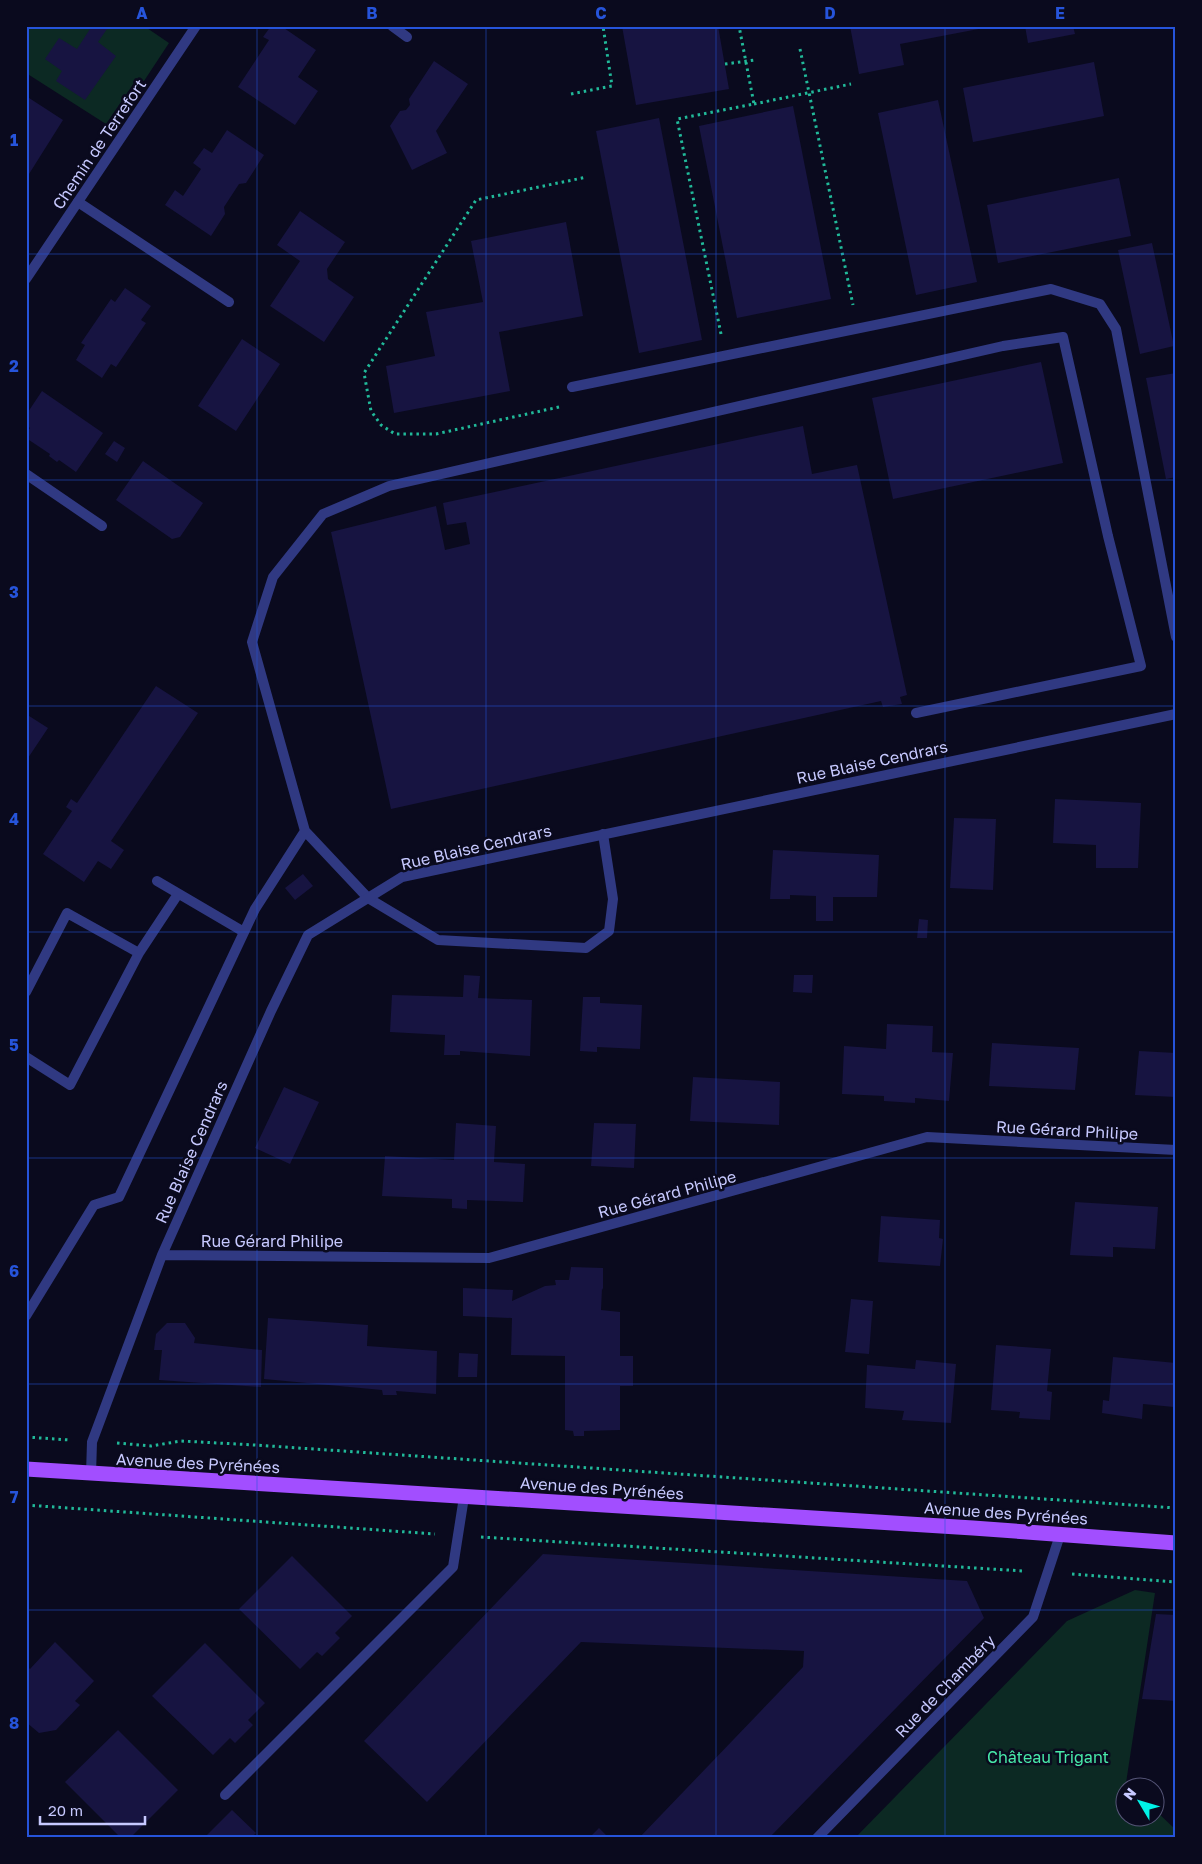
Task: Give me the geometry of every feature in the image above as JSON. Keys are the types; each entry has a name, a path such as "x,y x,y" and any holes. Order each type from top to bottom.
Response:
{"main road":[{"name":"Avenue des Pyrénées","path":"26,1469 1176,1543"}],"street":[{"name":"Chemin de Terrefort","path":"26,279 196,26"},
{"path":"392,26 407,37"},
{"path":"78,202 228,302"},
{"path":"572,387 1051,289 1100,304 1116,329 1176,637"},
{"path":"603,834 614,899 609,932 586,948 438,940 368,898 305,831 252,642 273,577 323,514 388,486 994,348 1063,338 1108,536 1141,666 916,713"},
{"path":"26,474 102,526"},
{"name":"Rue Blaise Cendrars","path":"91,1474 92,1442 162,1255 271,1011 308,935 402,877 1176,714"},
{"path":"26,1316 94,1205 119,1197 255,909 305,831"},
{"path":"157,881 244,932"},
{"path":"26,1057 70,1085 139,954 178,894"},
{"path":"26,992 67,913 139,954"},
{"name":"Rue Gérard Philipe","path":"162,1255 489,1258 927,1138 1176,1150"},
{"path":"225,1795 453,1567 464,1497"},
{"name":"Rue de Chambéry","path":"817,1838 1033,1617 1060,1535"}],"path":[{"path":"571,94 612,86 603,26"},
{"path":"739,26 754,104"},
{"path":"800,49 858,329"},
{"path":"725,64 755,60"},
{"path":"726,356 677,119 851,84"},
{"path":"568,405 436,434 395,434 381,426 371,411 364,374 476,200 588,177"},
{"path":"26,1437 151,1446 181,1441 255,1445 1176,1508"},
{"path":"26,1505 458,1536 1047,1572 1176,1582"}],"green space":[{"path":"26,26 144,26 169,43 144,81 136,80 106,124 26,73"},
{"name":"Château Trigant","path":"1135,1590 1155,1593 1127,1776 1114,1776 1114,1826 1164,1826 1164,1819 1176,1830 1176,1838 855,1838 1067,1621"}],"building":[{"path":"92,26 103,26 107,29 98,42 116,56 85,100 56,81 62,71 45,59 59,38 77,49"},
{"path":"271,26 281,26 316,50 298,77 318,91 295,125 238,87 269,40 263,37"},
{"path":"622,26 718,26 729,89 636,105"},
{"path":"850,26 989,27 900,44 904,65 859,74"},
{"path":"1025,26 1073,26 1075,34 1028,43"},
{"path":"434,61 468,84 436,131 447,153 412,170 390,126 400,111 406,110 410,105 409,99"},
{"path":"1094,62 1104,116 973,142 963,88"},
{"path":"26,96 63,120 29,174 26,172"},
{"path":"938,100 977,282 916,295 878,113"},
{"path":"793,106 831,299 737,318 699,126"},
{"path":"659,118 702,340 639,353 596,131"},
{"path":"227,130 264,155 246,183 239,184 224,207 225,214 211,236 165,205 175,190 183,196 201,169 193,163 204,148 212,153"},
{"path":"1119,178 1131,236 998,263 987,205"},
{"path":"300,211 345,242 327,269 328,279 354,297 324,342 270,306 300,261 277,245"},
{"path":"566,222 583,316 499,332 510,391 394,413 386,366 435,356 426,312 483,302 471,241"},
{"path":"1152,243 1174,346 1140,354 1118,250"},
{"path":"125,288 151,306 141,320 146,323 116,367 111,364 102,378 76,360 85,345 81,343 111,299 115,302"},
{"path":"242,339 280,364 236,431 198,406"},
{"path":"1041,362 1063,463 893,499 872,398"},
{"path":"1176,373 1176,477 1166,479 1146,378"},
{"path":"42,391 103,433 76,472 59,460 57,462 49,456 50,454 26,438 26,433 30,428 26,425 26,415"},
{"path":"803,426 812,474 857,465 907,695 900,697 902,704 883,707 881,701 391,809 331,532 436,506 445,550 470,544 466,522 447,525 443,503"},
{"path":"114,441 125,448 117,462 105,454"},
{"path":"143,461 203,503 180,537 172,539 116,500"},
{"path":"156,686 198,713 111,841 124,850 111,869 98,861 84,882 43,854 72,811 66,807 71,799 77,803"},
{"path":"26,714 48,728 26,761"},
{"path":"1055,799 1141,803 1138,868 1096,868 1096,845 1053,843"},
{"path":"954,818 996,819 993,890 950,888"},
{"path":"773,850 879,855 877,897 833,897 833,921 816,921 816,896 790,895 790,899 770,899"},
{"path":"303,874 313,886 295,900 285,888"},
{"path":"919,919 928,920 927,938 917,938"},
{"path":"464,975 480,976 478,998 532,1000 530,1056 460,1051 460,1055 444,1055 445,1035 390,1032 392,995 463,997"},
{"path":"794,975 813,975 812,993 793,992"},
{"path":"583,997 600,997 600,1003 642,1005 640,1049 597,1047 597,1052 580,1051"},
{"path":"887,1024 933,1026 932,1052 953,1053 949,1101 915,1098 915,1103 884,1101 884,1096 842,1094 844,1046 886,1049"},
{"path":"992,1043 1079,1048 1075,1090 989,1086"},
{"path":"1139,1051 1176,1053 1176,1097 1135,1095"},
{"path":"693,1077 780,1082 779,1125 690,1121"},
{"path":"284,1087 319,1102 290,1164 255,1148"},
{"path":"456,1123 496,1126 494,1162 525,1164 523,1202 467,1200 467,1209 452,1208 452,1199 382,1196 385,1156 454,1160"},
{"path":"594,1123 636,1124 634,1168 591,1166"},
{"path":"1075,1202 1158,1207 1155,1249 1113,1247 1113,1257 1070,1255"},
{"path":"881,1216 940,1220 939,1238 943,1239 940,1266 878,1262"},
{"path":"571,1267 603,1268 601,1310 620,1312 620,1356 633,1356 633,1386 620,1386 620,1430 584,1431 584,1436 574,1436 573,1431 565,1430 565,1356 511,1355 512,1318 463,1316 463,1288 513,1290 512,1301 545,1286 556,1285 555,1280 569,1280"},
{"path":"851,1299 873,1301 869,1354 845,1352"},
{"path":"268,1318 368,1325 367,1346 437,1351 436,1394 396,1391 397,1395 383,1395 382,1390 264,1379"},
{"path":"167,1323 185,1323 195,1338 194,1343 262,1350 261,1387 159,1380 162,1350 154,1350 156,1334"},
{"path":"996,1345 1051,1349 1047,1391 1052,1392 1050,1420 1019,1418 1020,1412 991,1410"},
{"path":"459,1353 478,1354 477,1377 458,1377"},
{"path":"1113,1357 1176,1363 1174,1407 1143,1404 1142,1419 1102,1413 1103,1400 1109,1401"},
{"path":"916,1360 956,1364 951,1423 902,1420 904,1411 865,1408 867,1365 915,1369"},
{"path":"543,1554 967,1581 984,1618 769,1838 639,1838 803,1667 804,1651 581,1642 427,1802 364,1741"},
{"path":"292,1556 352,1616 335,1633 340,1638 322,1656 317,1652 300,1669 239,1609"},
{"path":"1156,1614 1176,1615 1176,1701 1142,1699"},
{"path":"55,1642 94,1681 75,1701 80,1705 56,1730 39,1733 26,1722 26,1667 30,1669"},
{"path":"205,1643 265,1703 248,1720 253,1725 235,1743 230,1738 213,1755 152,1696"},
{"path":"118,1730 178,1790 130,1838 121,1838 65,1782"},
{"path":"232,1810 256,1833 251,1838 204,1838"},
{"path":"599,1828 609,1838 589,1838"}]}
